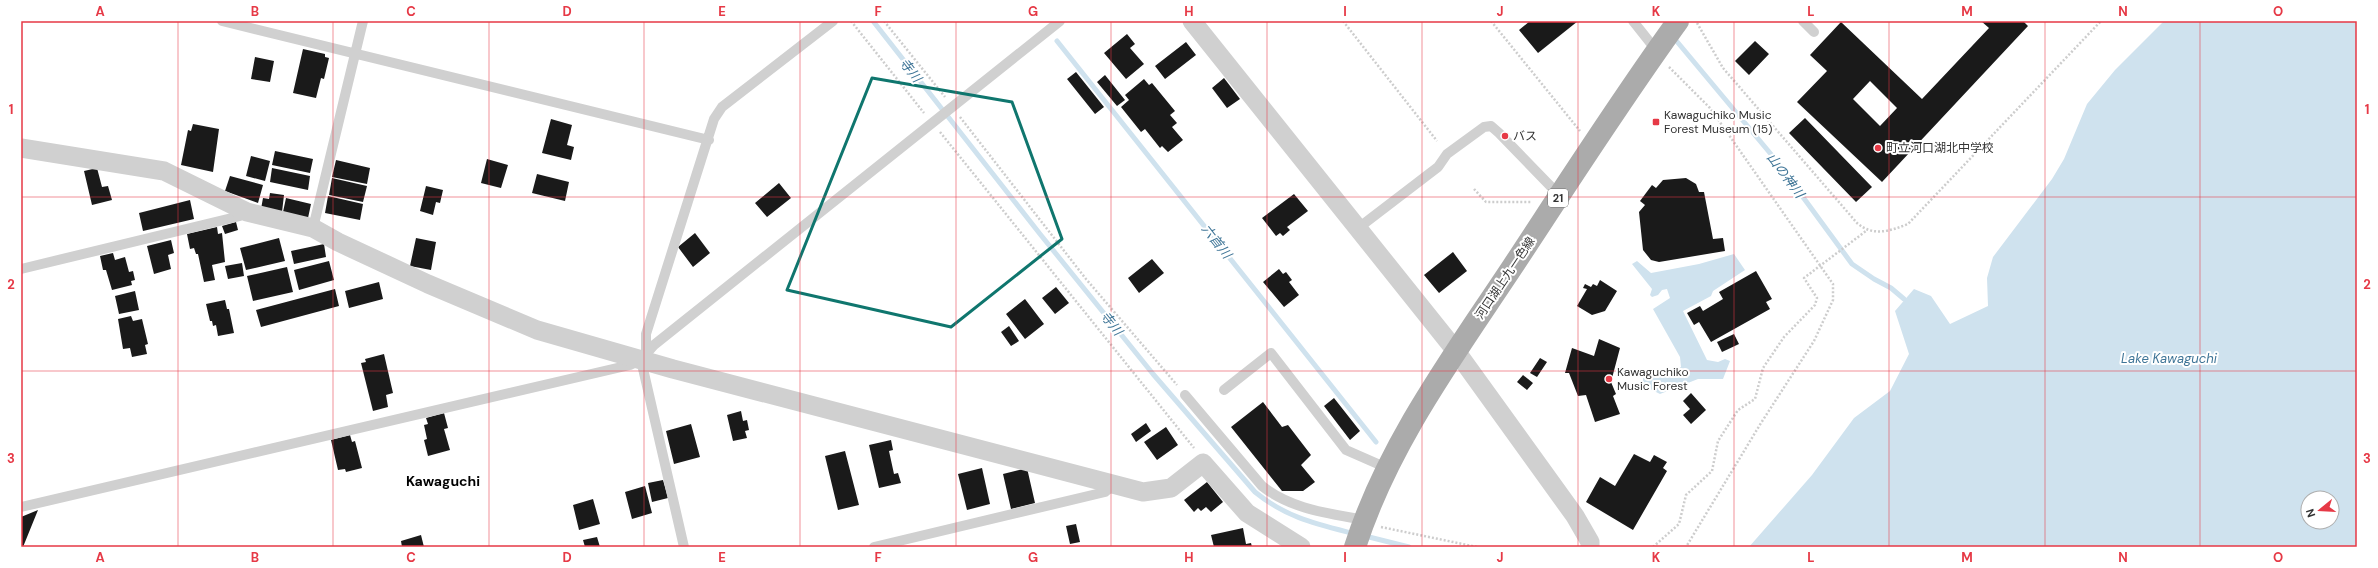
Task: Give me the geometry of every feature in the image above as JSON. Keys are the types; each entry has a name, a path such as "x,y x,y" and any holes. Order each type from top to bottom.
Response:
{"main road":[{"name":"河口湖上九一色線","path":"1355,547 1367,524 1387,468 1422,405 1456,351 1593,145 1660,52 1678,21"}],"street":[{"path":"1192,21 1456,351 1575,516 1590,542 1590,547"},
{"path":"21,148 164,171 246,212 313,228 428,284 537,330 643,356 1113,485 1143,492 1171,488 1203,463 1247,513 1301,547"}],"lane":[{"path":"222,21 709,140"},
{"path":"313,228 363,21"},
{"path":"684,547 643,356 646,334 709,140 714,119 722,107 833,21"},
{"path":"21,507 630,365 1060,21"},
{"path":"1633,21 1660,52"},
{"path":"1803,21 1814,32"},
{"path":"1358,229 1438,167 1447,154 1484,127 1491,126 1499,133 1560,196"},
{"path":"21,269 240,216 246,212"},
{"path":"1224,390 1271,353 1346,450 1387,468"},
{"path":"1185,395 1262,486 1274,496 1291,504 1367,524"},
{"path":"874,547 1105,492 1113,485"}],"path":[{"path":"851,21 934,122 1193,446 1203,463"},
{"path":"884,21 1086,279 1185,395"},
{"path":"1343,21 1437,141"},
{"path":"1491,21 1593,145"},
{"path":"1695,21 1723,68 1866,230"},
{"path":"1653,547 1679,524 1686,495 1712,471 1718,441 1738,410 1755,398 1763,368 1784,337 1815,305 1817,298 1804,278 1819,264 1859,233 1866,230 1891,231 1908,224 2101,21"},
{"path":"1660,52 1710,108 1833,284 1833,300 1814,341 1761,423 1686,547"},
{"path":"1474,189 1486,202 1523,201 1535,203"},
{"path":"1367,524 1477,547"}],"highlighted area":[{"path":"872,78 1012,102 1062,239 951,327 787,290"}],"water":[{"name":"Lake Kawaguchi","path":"2164,21 2357,21 2357,547 1749,547 1812,475 1854,418 1890,391 1909,354 1895,311 1914,289 1931,296 1950,324 1988,306 1987,278 1993,257 2052,179 2064,159 2087,104 2115,70"},
{"path":"1734,254 1745,270 1713,291 1711,296 1683,311 1707,360 1718,362 1725,359 1730,361 1723,379 1698,379 1660,394 1642,385 1644,374 1672,373 1681,367 1680,357 1653,309 1670,298 1667,289 1662,290 1658,295 1652,297 1650,295 1652,289 1632,264 1637,261 1651,273 1699,264"}],"building":[{"path":"1530,21 1578,21 1538,53 1519,30"},
{"path":"1981,21 2023,21 2028,26 1882,182 1797,102 1827,71 1810,55 1841,22 1922,99 1989,28","holes":["1870,81 1897,108 1880,126 1853,99"]},
{"path":"1127,34 1135,44 1130,48 1144,64 1126,79 1104,53"},
{"path":"1755,41 1769,54 1749,75 1735,61"},
{"path":"1186,42 1196,55 1165,79 1155,66"},
{"path":"303,49 325,54 325,57 329,58 324,79 321,78 316,98 293,93"},
{"path":"255,57 274,61 270,82 251,79"},
{"path":"1076,72 1104,107 1095,114 1067,79"},
{"path":"1105,75 1125,100 1117,106 1097,82"},
{"path":"1224,78 1240,99 1227,108 1212,88"},
{"path":"1144,79 1149,85 1152,83 1175,111 1170,115 1177,123 1172,127 1183,140 1168,152 1162,146 1160,148 1145,129 1141,132 1121,107 1129,100 1125,95"},
{"path":"1805,118 1872,187 1856,202 1789,133"},
{"path":"551,119 572,125 567,145 574,147 571,160 542,153"},
{"path":"193,124 219,129 213,172 181,165 188,130 191,131"},
{"path":"275,151 313,159 310,173 272,165"},
{"path":"251,156 270,161 265,181 246,176"},
{"path":"487,159 508,165 501,188 481,183"},
{"path":"336,160 370,168 367,184 332,177"},
{"path":"97,168 102,187 108,186 112,200 92,205 84,171"},
{"path":"272,168 310,176 308,190 270,182"},
{"path":"537,174 569,182 565,201 532,193"},
{"path":"230,176 263,185 258,203 225,191"},
{"path":"332,178 367,186 363,202 329,195"},
{"path":"1686,178 1696,184 1699,192 1704,192 1713,239 1723,238 1725,251 1659,262 1651,260 1643,250 1639,212 1645,205 1640,201 1652,185 1656,188 1663,180"},
{"path":"779,183 791,198 767,217 755,203"},
{"path":"426,186 443,190 440,203 436,202 433,215 420,211"},
{"path":"270,193 284,195 282,212 261,209 263,198 269,199"},
{"path":"1294,194 1308,211 1287,227 1290,230 1283,236 1280,233 1276,236 1262,218"},
{"path":"328,196 363,204 360,220 325,213"},
{"path":"286,198 311,204 308,218 283,212"},
{"path":"190,200 194,219 143,231 139,213"},
{"path":"236,222 238,230 225,234 222,226"},
{"path":"217,227 218,234 222,233 225,262 212,265 215,280 204,282 198,254 196,254 194,248 190,249 187,234"},
{"path":"695,233 710,253 693,267 678,247"},
{"path":"279,238 285,261 246,270 240,248"},
{"path":"416,238 436,242 431,270 410,266"},
{"path":"171,240 174,253 168,255 171,269 154,274 147,246"},
{"path":"324,244 326,257 294,264 291,251"},
{"path":"1453,252 1467,271 1439,293 1424,275"},
{"path":"113,253 115,260 125,257 129,272 133,271 135,280 131,281 132,285 112,290 106,270 103,270 100,256"},
{"path":"1152,259 1164,273 1139,293 1128,278"},
{"path":"329,261 334,280 299,290 294,270"},
{"path":"242,263 244,276 228,279 225,266"},
{"path":"287,267 293,292 253,301 247,276"},
{"path":"1279,269 1283,274 1286,272 1292,280 1289,282 1299,295 1284,307 1263,282"},
{"path":"1756,271 1772,299 1766,302 1770,309 1711,342 1699,322 1694,325 1687,313 1700,306 1703,311 1723,299 1719,292"},
{"path":"1600,280 1617,291 1605,311 1592,315 1577,306 1587,289 1583,288 1585,284 1591,287 1593,284 1597,286"},
{"path":"379,282 383,299 349,308 345,291"},
{"path":"1056,287 1069,303 1055,314 1042,298"},
{"path":"335,289 339,306 261,327 256,310"},
{"path":"135,291 139,310 119,314 115,296"},
{"path":"1025,299 1044,324 1025,339 1006,314"},
{"path":"225,300 227,309 229,309 234,333 218,336 216,325 213,326 212,321 210,321 206,304"},
{"path":"131,316 133,321 142,319 148,344 145,345 147,354 132,357 130,348 123,349 118,319"},
{"path":"1009,326 1019,341 1011,346 1001,332"},
{"path":"1734,334 1739,344 1722,352 1717,342"},
{"path":"1599,339 1620,348 1611,382 1616,394 1613,396 1620,414 1595,422 1586,395 1578,396 1569,373 1565,373 1572,348 1594,356"},
{"path":"384,354 393,393 386,395 388,407 373,411 361,363 366,362 365,359"},
{"path":"1540,358 1547,362 1537,377 1530,373"},
{"path":"1523,375 1533,383 1527,390 1517,382"},
{"path":"1691,393 1706,410 1691,424 1683,415 1690,409 1683,401"},
{"path":"1334,398 1360,431 1350,440 1324,406"},
{"path":"1263,402 1282,427 1288,425 1311,455 1301,465 1315,482 1303,491 1282,491 1231,427"},
{"path":"741,411 743,421 747,420 749,430 745,431 747,438 733,441 727,415"},
{"path":"444,413 448,428 444,429 450,450 428,456 424,440 427,439 424,425 428,424 426,418"},
{"path":"1146,423 1151,431 1136,442 1131,434"},
{"path":"691,424 700,457 674,464 666,431"},
{"path":"1166,427 1178,445 1157,460 1144,442"},
{"path":"350,435 352,442 355,441 362,468 346,472 345,469 338,470 331,440"},
{"path":"891,440 893,450 889,451 894,474 898,473 901,483 879,488 869,445"},
{"path":"845,451 859,505 838,510 825,456"},
{"path":"1634,454 1650,462 1654,455 1667,462 1663,468 1667,471 1633,530 1586,502 1600,477 1615,486"},
{"path":"982,468 990,504 967,510 958,474"},
{"path":"1027,468 1035,503 1011,509 1003,474"},
{"path":"663,480 668,498 652,502 648,483"},
{"path":"1207,482 1223,502 1211,512 1206,507 1201,511 1198,508 1194,512 1184,500"},
{"path":"645,486 652,513 632,519 625,492"},
{"path":"593,499 600,524 579,530 573,505"},
{"path":"38,510 23,547 21,547 21,517"},
{"path":"1076,524 1080,542 1070,544 1066,526"},
{"path":"1243,528 1246,544 1251,543 1252,547 1214,547 1211,535"},
{"path":"421,535 424,547 402,547 401,541"},
{"path":"597,537 600,547 585,547 583,540"}],"waterway":[{"name":"寺川","path":"873,21 1040,234 1153,374 1255,492 1267,501 1290,514 1302,519 1355,534"},
{"name":"山の神川","path":"1674,38 1775,159 1852,264 1874,279 1891,288 1904,299"},
{"name":"六首川","path":"1057,41 1376,442"},
{"name":"寺川","path":"1365,536 1409,547"}],"place":[{"name":"Kawaguchiko Music Forest Museum (15)","path":"1656,122"},
{"name":"バス","path":"1505,136"},
{"name":"町立河口湖北中学校","path":"1878,148"},
{"name":"Kawaguchiko Music Forest","path":"1609,379"}],"district":[{"name":"Kawaguchi","path":"443,481"}]}
